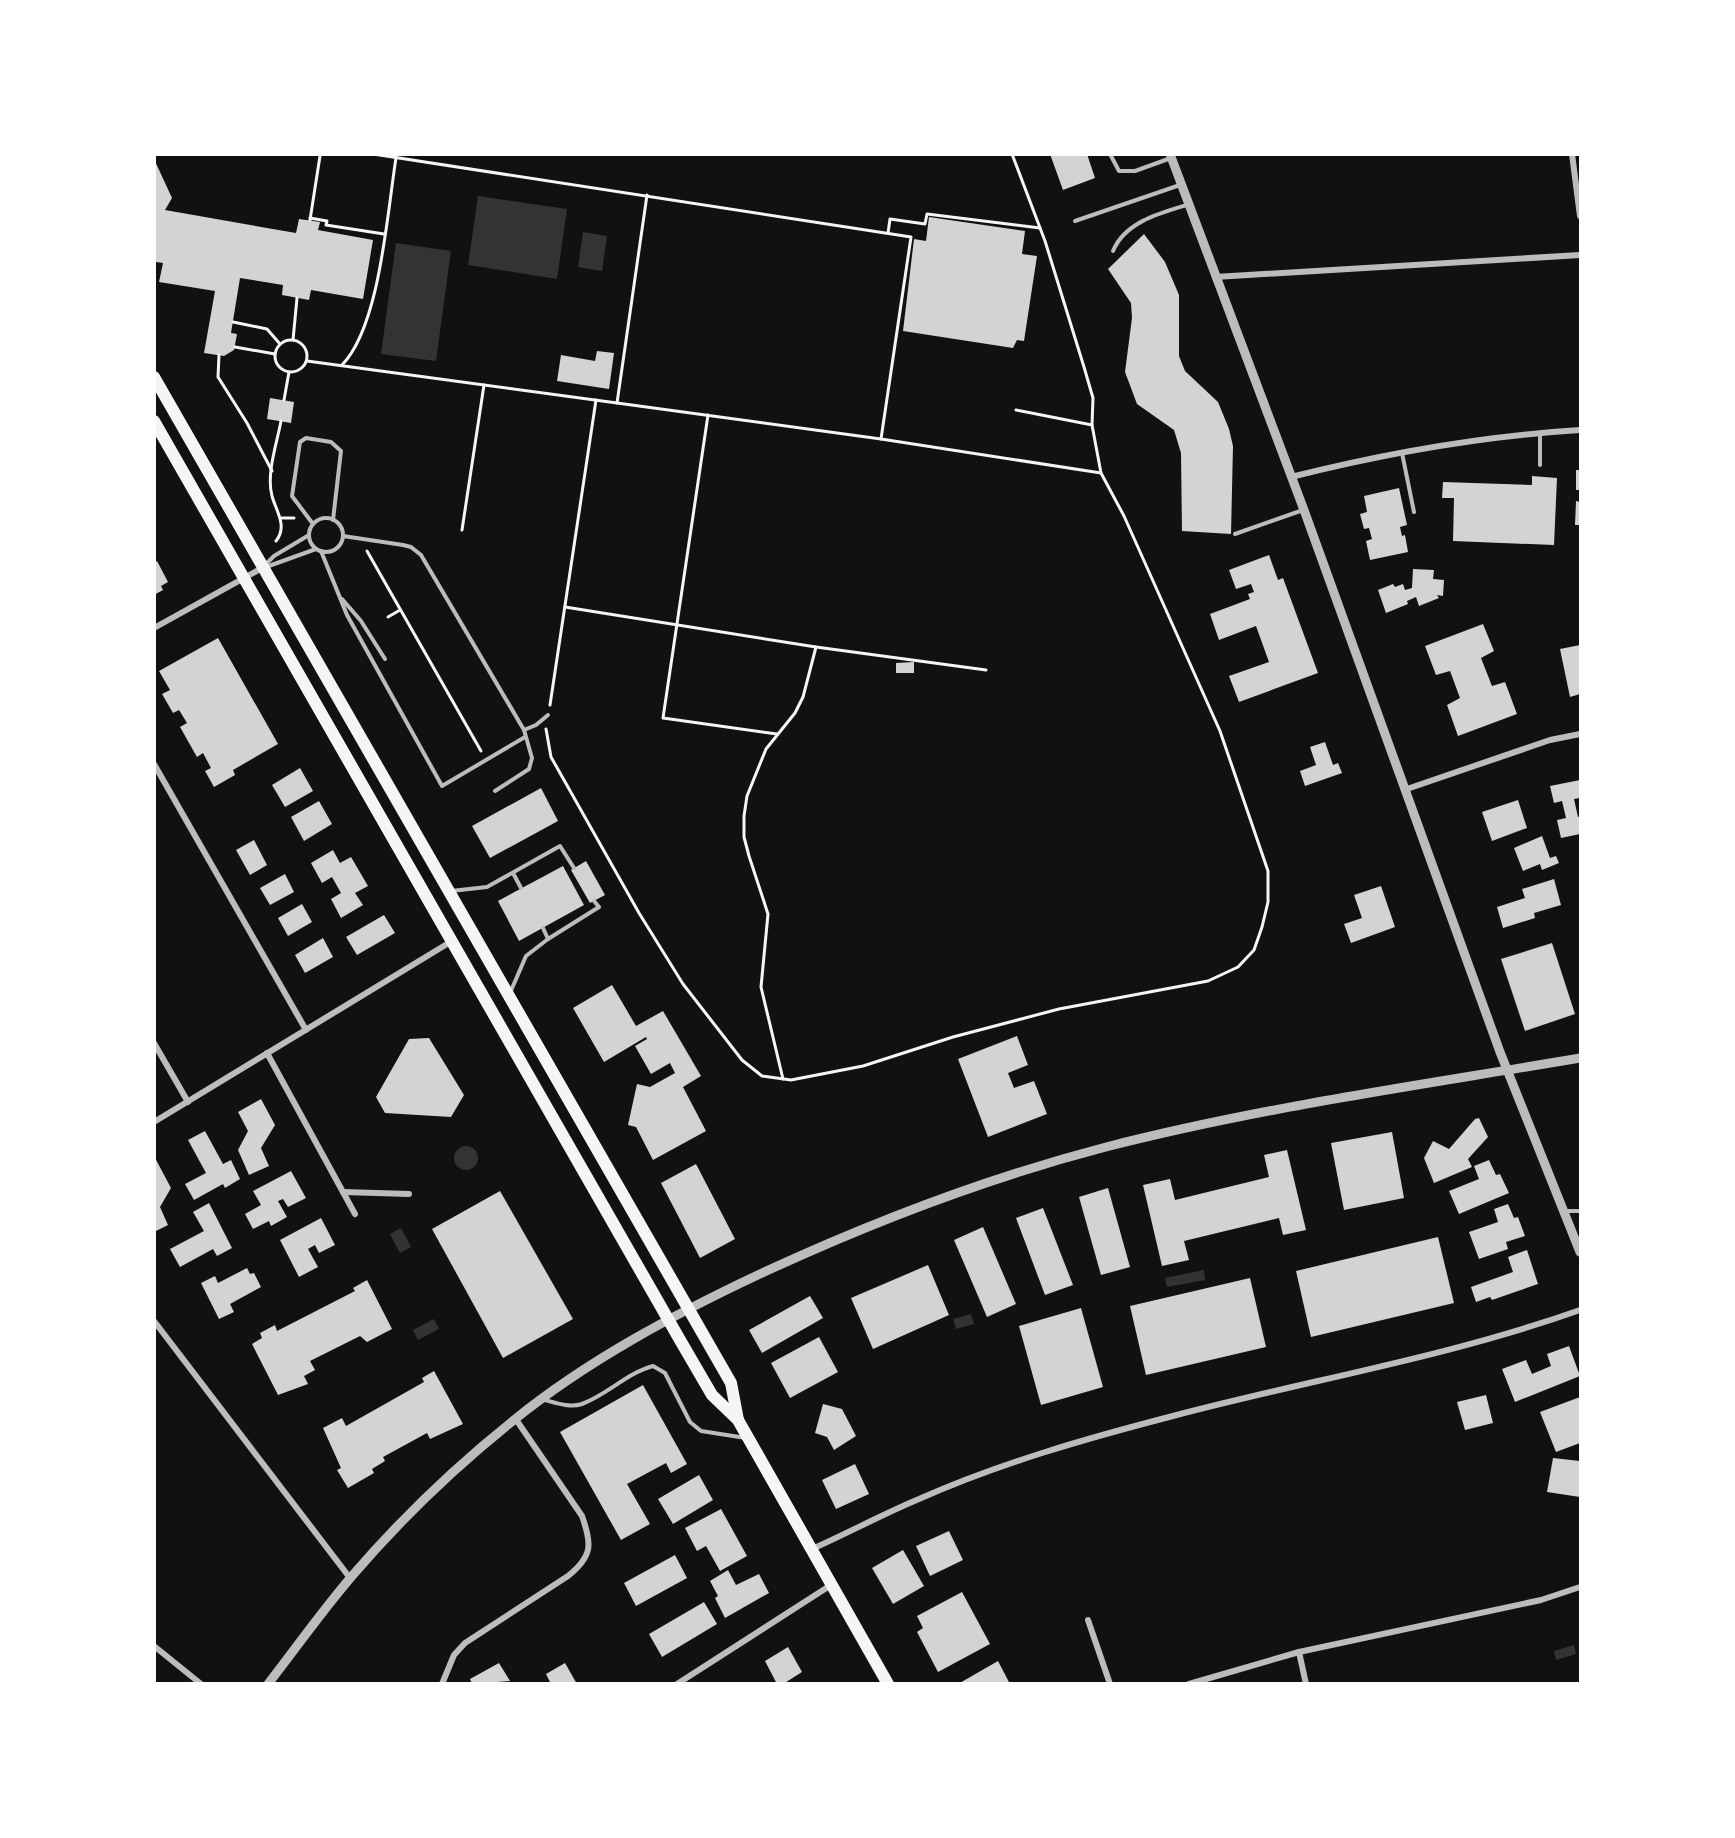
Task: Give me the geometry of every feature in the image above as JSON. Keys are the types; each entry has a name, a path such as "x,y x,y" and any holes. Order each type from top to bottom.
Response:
{"main road":[{"path":"154,376 262,568 689,1309 730,1383 738,1420 888,1683"},
{"path":"154,421 712,1395 738,1420"}],"street":[{"path":"1572,154 1581,216"},
{"path":"1171,156 1187,205 1304,510 1507,1070 1581,1252"},
{"path":"1215,277 1581,255"},
{"path":"1291,477 1454,443 1581,430"},
{"path":"154,628 262,568"},
{"path":"1404,790 1550,740 1581,734"},
{"path":"154,765 306,1030"},
{"path":"154,1122 452,941"},
{"path":"154,1044 188,1102"},
{"path":"267,1053 355,1214"},
{"path":"268,1683 350,1578 424,1499 541,1399 689,1309 866,1227 1034,1168 1105,1147 1228,1119 1581,1058"},
{"path":"343,1192 409,1194"},
{"path":"812,1550 920,1498 1088,1440 1253,1396 1422,1358 1524,1330 1581,1310"},
{"path":"154,1321 350,1578"},
{"path":"442,1683 454,1655 465,1643 568,1576 584,1563 589,1550 588,1534 582,1515 515,1419"},
{"path":"677,1683 831,1585"},
{"path":"1189,1683 1299,1652 1541,1600 1581,1587"},
{"path":"1088,1620 1110,1683"},
{"path":"154,1646 201,1683"},
{"path":"1299,1652 1306,1683"}],"lane":[{"path":"1110,154 1119,171 1135,171 1171,156"},
{"path":"1075,221 1180,185"},
{"path":"1113,250 1118,239 1138,224 1187,205"},
{"path":"1540,433 1540,465"},
{"path":"313,524 292,493 300,442 306,438 331,442 341,451 333,520"},
{"path":"1402,453 1414,512"},
{"path":"1235,534 1304,510"},
{"path":"262,568 274,556 309,534 313,524 322,519 333,520 341,527 343,536 337,548 321,551 316,549 309,534"},
{"path":"343,536 403,545 418,551 524,730 532,758 529,769 495,791"},
{"path":"262,568 279,564 316,549"},
{"path":"321,551 339,597 369,656 442,786 525,736"},
{"path":"339,597 361,621 385,659"},
{"path":"524,730 536,725 548,715"},
{"path":"448,891 487,887 560,846 574,868"},
{"path":"513,873 521,888"},
{"path":"509,996 526,956 548,939 599,907 594,901"},
{"path":"543,928 548,939"},
{"path":"1564,1211 1581,1211"},
{"path":"541,1399 569,1406 582,1404 641,1369 653,1366 665,1373 690,1422 701,1431 748,1438"}],"path":[{"path":"328,154 319,155 310,219 327,220 326,225 384,234"},
{"path":"373,154 911,237 881,439"},
{"path":"596,400 546,739 551,757 639,913 683,984 741,1060 762,1076 783,1079 814,1077 1059,1009 1208,981 1238,967 1254,950 1268,902 1265,863 1220,731 1129,526 1101,473 1092,425 1093,398 1040,228 1012,154"},
{"path":"342,365 356,348 367,327 396,158"},
{"path":"617,403 647,195"},
{"path":"888,233 890,219 925,224 927,214 1040,228"},
{"path":"293,340 297,298"},
{"path":"233,322 267,329 280,344"},
{"path":"293,340 303,345 307,360 300,370 289,372 277,364 275,354 280,344 293,340"},
{"path":"235,347 275,354"},
{"path":"219,355 218,377 221,384 247,423 273,472"},
{"path":"307,360 881,439 1101,473"},
{"path":"284,400 289,372"},
{"path":"462,530 484,385"},
{"path":"1016,410 1092,425"},
{"path":"708,415 663,718 777,734"},
{"path":"254,554 279,537 281,518 272,497 280,421"},
{"path":"281,518 305,515"},
{"path":"361,539 486,760"},
{"path":"565,607 816,647 986,670"},
{"path":"388,617 400,610"},
{"path":"783,1079 761,987 768,914 744,837 747,796 765,749 795,713 803,698 816,647"}],"shaded area":[{"path":"478,196 567,209 557,279 468,265"},
{"path":"583,232 607,236 602,271 578,267"},
{"path":"396,243 451,251 436,361 381,354"},
{"path":"466,1146 475,1149 478,1158 475,1167 466,1170 457,1167 454,1158 457,1149"},
{"path":"401,1228 411,1247 400,1253 390,1234"},
{"path":"1204,1270 1205,1280 1167,1287 1165,1278"},
{"path":"971,1314 974,1324 956,1329 953,1319"},
{"path":"434,1319 439,1329 418,1340 413,1330"},
{"path":"1574,1645 1576,1654 1556,1660 1554,1651"}],"building":[{"path":"1050,154 1087,154 1095,178 1063,190"},
{"path":"154,159 172,198 165,210 296,233 299,219 320,222 318,230 373,240 363,299 311,290 309,300 282,295 283,285 240,278 231,333 237,334 234,350 224,356 204,353 215,291 159,282 163,263 156,262 154,258"},
{"path":"929,217 1025,231 1022,254 1037,256 1024,341 1017,340 1013,348 903,331 914,239 926,241"},
{"path":"1144,234 1165,262 1179,295 1179,356 1185,371 1218,402 1229,429 1233,446 1231,534 1182,531 1181,453 1174,430 1137,404 1125,372 1132,318 1131,303 1108,269"},
{"path":"597,351 614,353 609,389 557,381 561,355 595,361"},
{"path":"270,398 294,402 291,423 267,419"},
{"path":"1576,470 1580,470 1580,490 1576,490"},
{"path":"1532,476 1557,478 1554,545 1453,541 1454,498 1442,498 1443,482 1532,485"},
{"path":"1399,488 1407,525 1400,527 1402,536 1405,535 1408,552 1370,560 1366,541 1372,539 1369,528 1364,529 1360,514 1367,512 1364,496"},
{"path":"1576,501 1580,502 1580,525 1575,525"},
{"path":"1269,555 1278,580 1283,578 1318,673 1239,702 1229,676 1269,662 1256,626 1219,640 1210,614 1250,599 1248,594 1254,592 1251,584 1236,589 1229,570"},
{"path":"157,561 168,582 161,586 163,590 154,595 154,563"},
{"path":"1413,569 1434,570 1433,579 1444,580 1443,596 1437,595 1439,598 1419,606 1416,597 1407,601 1408,604 1386,613 1378,590 1393,584 1395,587 1403,584 1405,590 1412,588"},
{"path":"1483,624 1494,651 1481,658 1492,686 1505,682 1517,714 1458,736 1447,705 1460,698 1450,671 1436,675 1425,646"},
{"path":"218,638 278,744 233,770 235,775 214,787 205,771 211,768 203,753 197,757 180,727 187,723 179,710 173,713 162,694 170,690 159,671"},
{"path":"1580,645 1580,694 1570,697 1560,649"},
{"path":"914,662 914,673 896,673 896,663"},
{"path":"1325,742 1333,765 1338,763 1342,773 1305,786 1300,771 1316,765 1310,747"},
{"path":"300,768 313,791 285,807 272,785"},
{"path":"1580,780 1580,798 1574,799 1578,817 1580,816 1580,834 1561,838 1557,820 1566,818 1562,801 1554,803 1550,786"},
{"path":"541,788 558,821 490,858 472,826"},
{"path":"1518,800 1527,828 1492,841 1482,812"},
{"path":"319,801 332,824 304,841 291,817"},
{"path":"1542,836 1550,858 1556,856 1559,863 1542,870 1540,864 1523,871 1514,848"},
{"path":"254,840 267,865 250,875 236,850"},
{"path":"333,850 340,863 351,857 368,886 355,893 363,905 341,918 331,899 341,893 332,877 322,883 311,863"},
{"path":"586,861 605,895 590,903 571,870"},
{"path":"563,866 584,905 519,941 498,901"},
{"path":"285,874 294,892 270,905 260,888"},
{"path":"1554,879 1561,905 1534,913 1535,918 1503,928 1497,907 1525,898 1522,889"},
{"path":"1381,886 1395,927 1351,943 1344,924 1362,918 1354,895"},
{"path":"302,904 312,922 288,936 278,918"},
{"path":"384,915 395,933 357,955 346,937"},
{"path":"323,938 333,957 305,973 295,955"},
{"path":"1552,943 1575,1014 1525,1031 1501,959"},
{"path":"612,985 636,1026 663,1011 701,1076 683,1087 706,1131 653,1160 636,1127 628,1125 637,1084 650,1087 675,1073 670,1063 651,1074 635,1046 647,1039 646,1037 604,1062 573,1008"},
{"path":"1017,1036 1028,1065 1008,1073 1014,1088 1034,1081 1047,1114 988,1137 958,1059"},
{"path":"429,1038 464,1095 451,1117 385,1113 376,1097 409,1039"},
{"path":"261,1099 275,1125 261,1148 269,1166 249,1175 238,1150 248,1131 238,1112"},
{"path":"1479,1118 1488,1137 1468,1159 1472,1167 1434,1183 1424,1158 1433,1141 1449,1149 1475,1119"},
{"path":"205,1131 223,1164 231,1160 240,1179 225,1188 223,1184 194,1200 185,1184 206,1173 188,1140"},
{"path":"1392,1132 1404,1198 1344,1210 1331,1143"},
{"path":"1287,1150 1306,1230 1283,1235 1279,1218 1184,1241 1189,1260 1162,1266 1143,1185 1170,1179 1175,1200 1269,1177 1264,1155"},
{"path":"154,1156 171,1188 160,1207 168,1225 154,1232"},
{"path":"1489,1160 1496,1175 1500,1174 1509,1193 1459,1214 1449,1191 1479,1179 1474,1166"},
{"path":"696,1164 735,1239 700,1258 661,1183"},
{"path":"291,1171 306,1198 288,1207 283,1199 278,1201 287,1217 271,1226 269,1221 253,1229 245,1214 261,1205 253,1191"},
{"path":"1108,1188 1130,1267 1101,1275 1079,1197"},
{"path":"500,1191 573,1319 503,1358 432,1229"},
{"path":"209,1203 232,1248 217,1256 213,1249 180,1267 170,1249 204,1231 193,1212"},
{"path":"1508,1204 1514,1218 1518,1217 1525,1236 1506,1242 1508,1249 1479,1259 1469,1232 1498,1222 1494,1209"},
{"path":"1043,1208 1073,1285 1045,1295 1016,1218"},
{"path":"321,1218 335,1245 319,1253 315,1245 308,1249 318,1267 299,1277 280,1240"},
{"path":"983,1227 1016,1304 987,1317 954,1240"},
{"path":"1438,1237 1454,1303 1311,1337 1296,1271"},
{"path":"1527,1250 1538,1284 1492,1300 1490,1297 1476,1302 1471,1287 1513,1272 1508,1257"},
{"path":"928,1265 949,1315 873,1349 851,1298"},
{"path":"247,1268 250,1274 254,1273 261,1287 230,1304 234,1312 219,1319 201,1283 215,1276 218,1283"},
{"path":"1250,1278 1266,1347 1146,1375 1130,1306"},
{"path":"367,1280 392,1329 367,1342 360,1336 310,1361 315,1370 304,1376 308,1384 278,1395 252,1344 262,1338 260,1333 275,1325 277,1331 355,1291 353,1288"},
{"path":"810,1296 823,1318 762,1353 749,1330"},
{"path":"1081,1308 1103,1387 1041,1405 1019,1326"},
{"path":"819,1337 838,1372 790,1398 771,1363"},
{"path":"1569,1346 1580,1376 1515,1402 1502,1369 1526,1360 1532,1374 1551,1366 1547,1354"},
{"path":"434,1371 463,1424 430,1439 427,1433 383,1457 385,1461 372,1469 374,1473 348,1488 337,1470 341,1468 323,1428 342,1418 346,1426 424,1382 422,1378"},
{"path":"643,1385 687,1464 671,1473 666,1463 627,1484 650,1524 621,1540 560,1432"},
{"path":"1486,1395 1493,1423 1465,1430 1457,1402"},
{"path":"1580,1397 1580,1443 1556,1452 1540,1412"},
{"path":"823,1404 842,1409 856,1436 834,1450 827,1437 815,1433"},
{"path":"1553,1458 1580,1461 1580,1497 1547,1492"},
{"path":"855,1464 869,1494 836,1509 822,1480"},
{"path":"699,1475 713,1500 673,1524 658,1499"},
{"path":"721,1509 747,1556 720,1571 706,1546 697,1551 685,1528"},
{"path":"949,1531 963,1560 930,1576 916,1546"},
{"path":"903,1550 924,1586 893,1604 872,1568"},
{"path":"675,1555 687,1578 636,1606 624,1583"},
{"path":"728,1570 736,1585 759,1574 769,1593 725,1618 710,1581"},
{"path":"962,1592 990,1644 938,1672 917,1632 923,1628 917,1616"},
{"path":"704,1602 717,1624 662,1657 649,1634"},
{"path":"788,1647 802,1672 783,1684 777,1684 765,1661"},
{"path":"998,1661 1010,1684 958,1684"},
{"path":"499,1663 510,1681 472,1684 470,1679"},
{"path":"565,1663 577,1684 551,1684 546,1674"}]}
